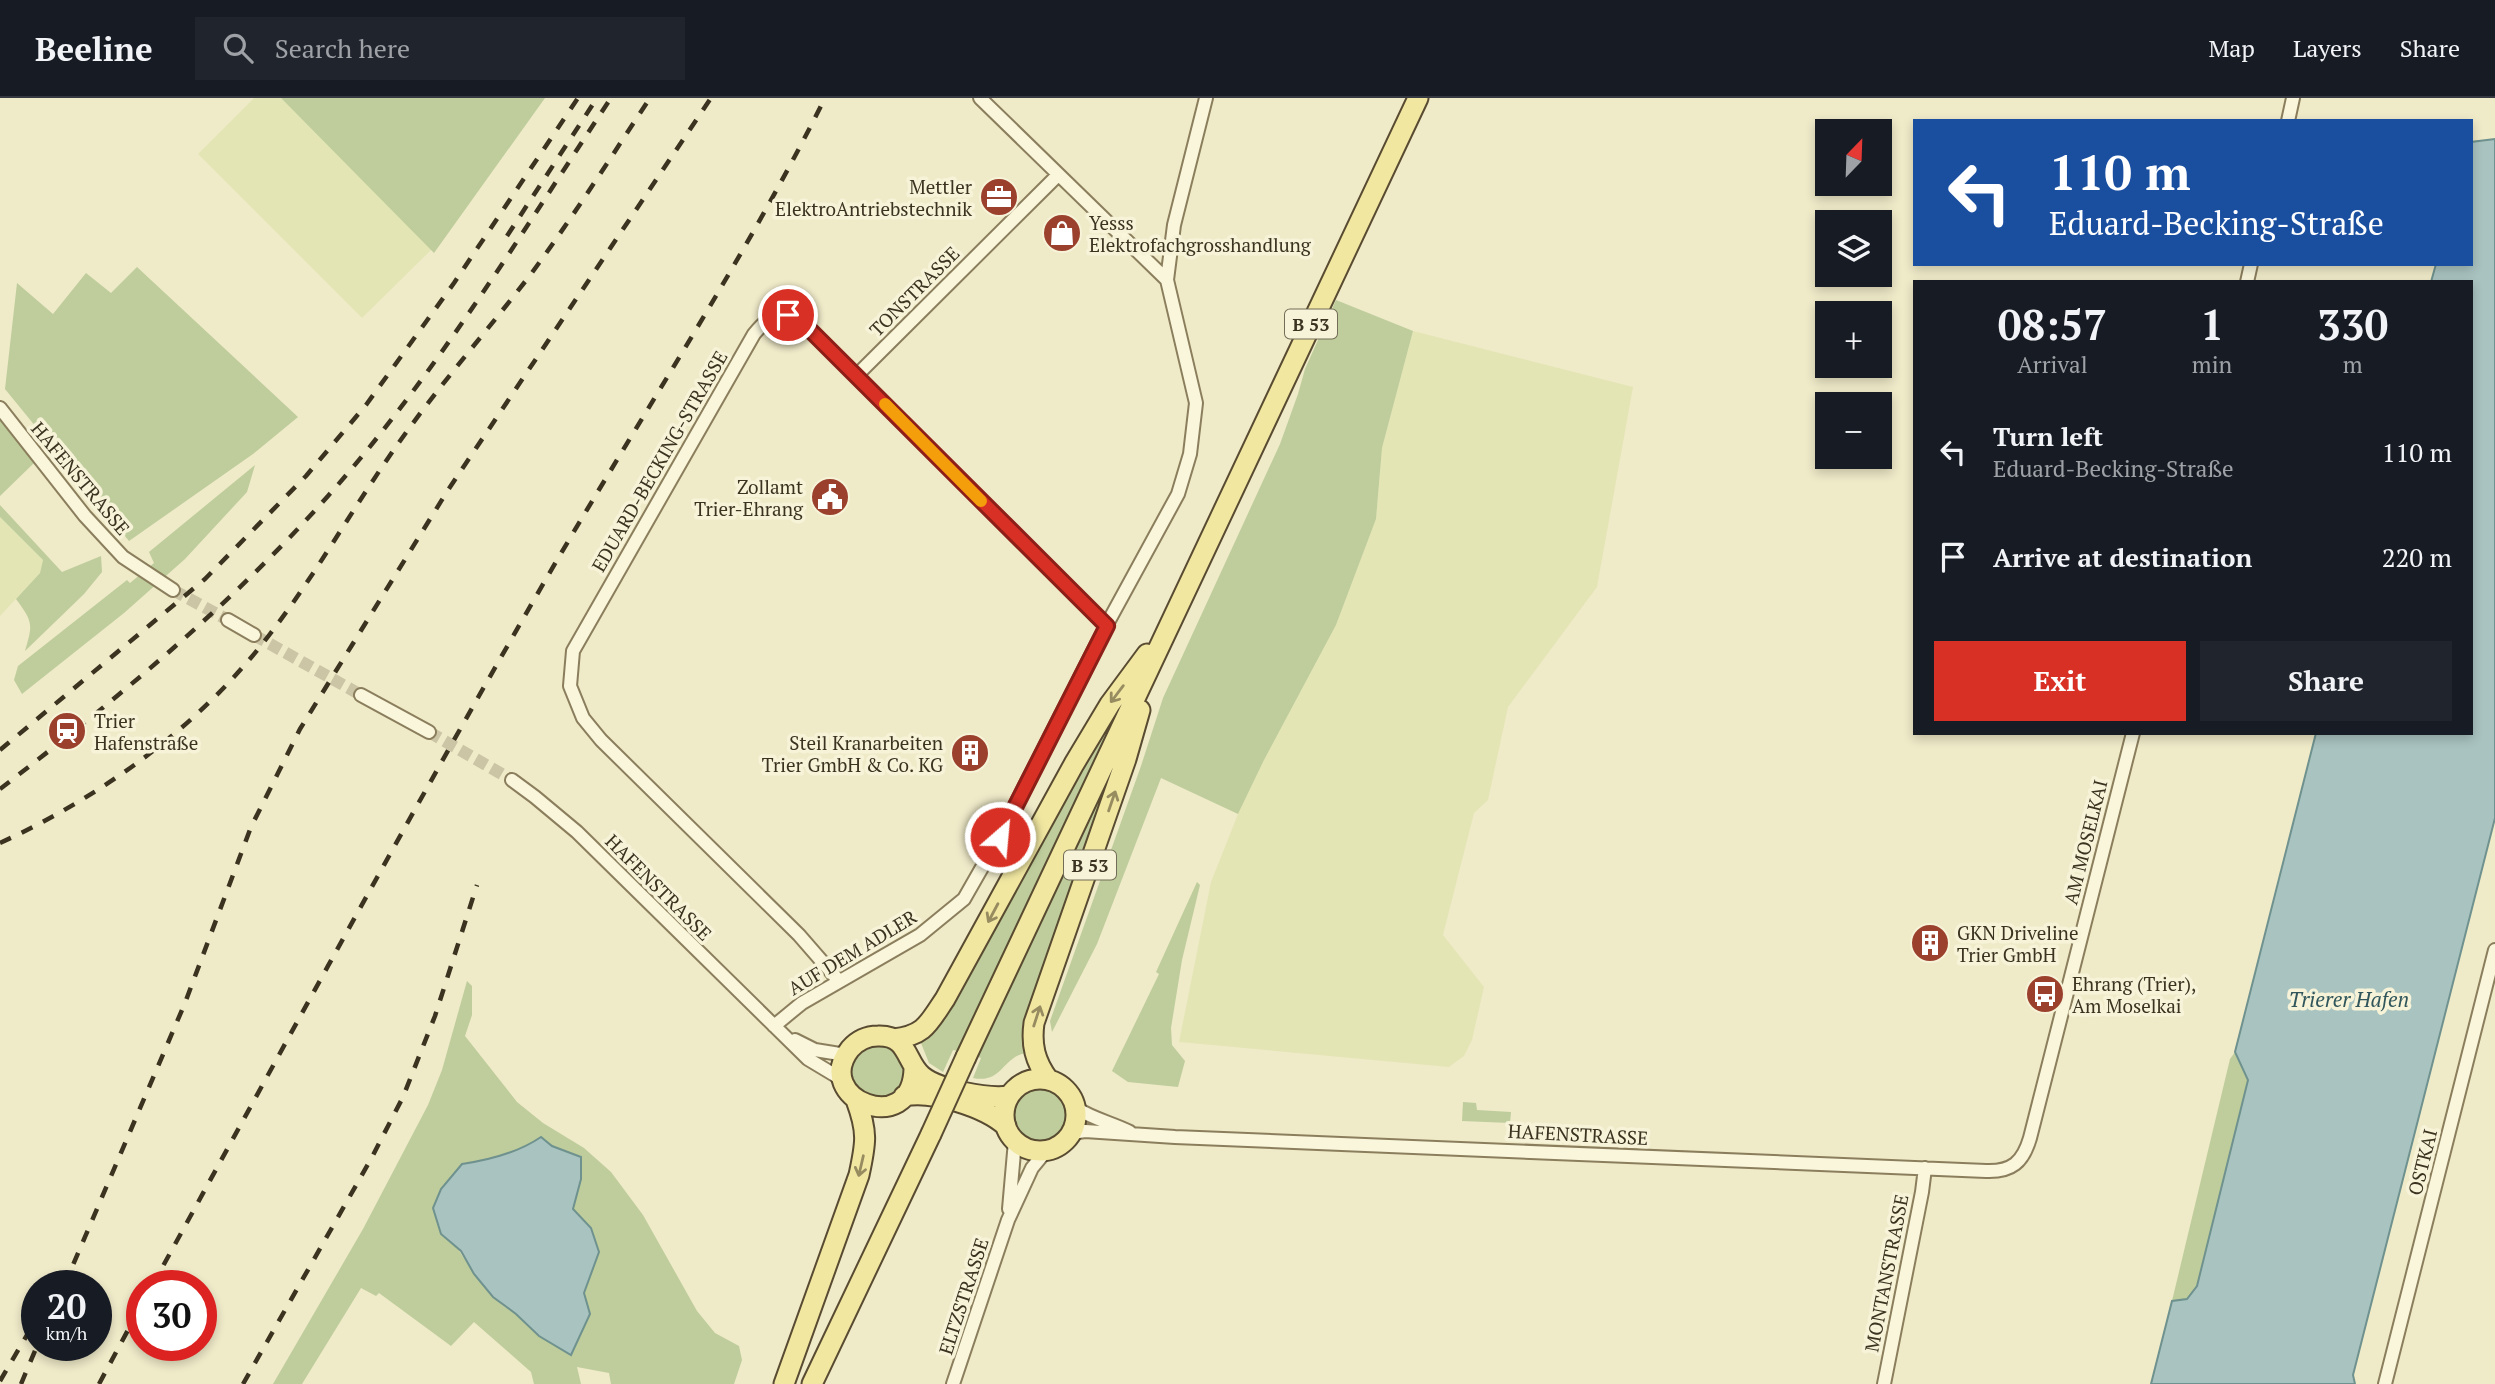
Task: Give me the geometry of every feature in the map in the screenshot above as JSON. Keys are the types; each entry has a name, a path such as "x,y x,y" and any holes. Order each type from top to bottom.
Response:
{"main road":[{"name":"B 53","path":"812,1384 1418,98"},
{"name":"B 53","path":"846,1055 854,1044 866,1037 880,1035 894,1039 914,1036 921,1031 945,999 1110,704 1173,620"},
{"name":"B 53","path":"1076,1108 1066,1089 1048,1079 1039,1066 1032,1046 1034,1023 1126,759 1160,647"},
{"path":"856,1100 868,1106 894,1104 912,1084 914,1069 911,1057 904,1046 894,1039"},
{"path":"784,1384 859,1175 866,1144 864,1122 856,1100 843,1080 842,1067 846,1055"},
{"path":"914,1069 931,1082 951,1089 1000,1097 1010,1096"},
{"path":"1010,1133 1004,1110 1010,1096 1017,1087 1026,1082 1048,1079"},
{"path":"904,1096 916,1094 984,1110 1029,1149 1046,1151 1065,1142 1072,1133 1076,1108"}],"street":[{"path":"980,98 1167,281"},
{"name":"AUF DEM ADLER","path":"774,1026 802,1003 920,935 964,899 1000,837 1107,626 1178,494 1190,454 1196,403 1167,281 1174,225 1206,98"},
{"path":"2289,119 2294,98"},
{"name":"TONSTRASSE","path":"856,376 1058,175"},
{"name":"EDUARD-BECKING-STRASSE","path":"839,981 799,935 601,740 583,718 570,686 573,651 754,334 763,323 775,315 788,315 799,319 1107,626"},
{"name":"HAFENSTRASSE","path":"0,408 85,516 123,557 173,590"},
{"path":"228,620 254,635"},
{"path":"361,695 429,732"},
{"name":"AM MOSELKAI","path":"2019,1163 2030,1138 2132,735"},
{"name":"HAFENSTRASSE","path":"512,780 577,832 808,1059 843,1080"},
{"name":"OSTKAI","path":"2385,1384 2495,950"},
{"name":"HAFENSTRASSE","path":"774,1026 802,1045 830,1054 846,1055"},
{"name":"HAFENSTRASSE","path":"1076,1108 1133,1134"},
{"name":"HAFENSTRASSE","path":"1072,1133 1084,1131 1998,1171 2019,1163"},
{"name":"ELTZSTRASSE","path":"1008,1220 1010,1133"},
{"name":"ELTZSTRASSE","path":"953,1384 1008,1220 1032,1168 1046,1151"},
{"name":"MONTANSTRASSE","path":"1884,1384 1923,1192 1925,1168"}],"green space":[{"path":"254,98 281,98 432,249 362,318 198,154"},
{"path":"281,98 545,98 434,253"},
{"path":"137,267 298,417 253,454 129,541 5,389 17,283 53,314 86,273 111,293"},
{"path":"1336,300 1413,331 1382,448 1376,519 1336,625 1238,814 1161,778 1097,944 1052,1032 1050,1021 1163,698 1280,444 1305,369"},
{"path":"1413,331 1633,387 1597,587 1508,707 1488,800 1474,813 1443,935 1484,987 1472,1040 1464,1056 1449,1067 1179,1042 1211,882 1238,814 1264,760 1336,625 1376,519 1382,448"},
{"path":"0,420 34,463 0,496"},
{"path":"255,465 247,492 185,559 124,613 22,694 14,680 18,666 127,580 130,583 154,563 149,552"},
{"path":"0,505 62,572 101,556 102,572 84,594 25,651 30,624 16,599 40,573 43,560 0,517"},
{"path":"0,517 43,560 40,573 0,616"},
{"path":"1113,714 1117,716 958,1051 953,1050 943,1072 929,1063 919,1038"},
{"path":"1121,748 1027,1053 1012,1059 991,1077 973,1078 981,1058 978,1057"},
{"path":"1197,882 1200,885 1182,960 1171,1028 1172,1045 1185,1061 1178,1087 1128,1082 1112,1071 1159,974 1156,972"},
{"path":"467,981 472,986 472,1015 465,1036 517,1102 543,1123 584,1148 611,1172 643,1215 697,1311 715,1333 739,1346 742,1360 734,1384 611,1384 609,1373 577,1367 581,1384 534,1384 531,1372 474,1322 451,1346 379,1293 376,1296 361,1288 302,1384 273,1384 363,1229 428,1105 442,1070","holes":["541,1137 552,1146 581,1157 581,1179 573,1209 591,1228 599,1252 584,1293 590,1314 539,1316 515,1313 503,1305 480,1281 433,1208 441,1189 462,1164 503,1155"]},
{"path":"878,1045 897,1053 905,1072 897,1091 878,1099 859,1091 851,1072 859,1053"},
{"path":"2235,1052 2248,1080 2197,1286 2187,1299 2172,1301 2230,1059"},
{"path":"1040,1087 1059,1095 1067,1114 1059,1133 1040,1141 1021,1133 1013,1114 1021,1095"},
{"path":"1463,1102 1476,1103 1477,1110 1511,1112 1510,1123 1462,1121"}],"water":[{"name":"Trierer Hafen","path":"2495,139 2495,818 2353,1375 2355,1384 2151,1384 2172,1301 2187,1299 2197,1286 2248,1080 2235,1052 2315,735 2473,735 2473,280 2432,280 2435,266 2473,266 2473,142"},
{"path":"541,1137 552,1146 581,1157 581,1179 573,1209 591,1228 599,1252 584,1293 590,1314 571,1355 539,1336 493,1297 474,1274 461,1251 441,1234 433,1208 441,1189 462,1164 503,1155"}],"tunnel":[{"path":"173,590 228,620"},
{"path":"254,635 361,695"},
{"path":"429,732 512,780"}],"railway":[{"path":"0,750 205,579 306,476 366,405 454,283 578,98"},
{"path":"507,236 597,98"},
{"path":"0,789 87,721 171,650 252,576 328,496 405,402 441,353 611,98"},
{"path":"0,843 76,803 148,755 213,699 243,667 287,611 416,419 547,252 650,98"},
{"path":"71,1270 185,1003 251,827 300,729 448,490 711,98"},
{"path":"161,1270 446,755 546,579 725,281 825,98"},
{"path":"243,1384 371,1159 403,1097 435,1016 477,885"},
{"path":"99,1384 126,1334"},
{"path":"0,1381 21,1345"},
{"path":"21,1384 31,1361"}],"slow traffic":[{"path":"885,404 981,501"}],"place":[{"name":"Mettler ElektroAntriebstechnik","path":"999,197"},
{"name":"Yesss Elektrofachgrosshandlung","path":"1062,233"},
{"name":"Zollamt Trier-Ehrang","path":"830,497"},
{"name":"Trier Hafenstraße","path":"67,731"},
{"name":"Steil Kranarbeiten Trier GmbH & Co. KG","path":"970,753"},
{"name":"GKN Driveline Trier GmbH","path":"1930,943"},
{"name":"Ehrang (Trier), Am Moselkai","path":"2045,994"}],"route":[{"path":"788,315 799,319 1107,626 1000,837"}]}
